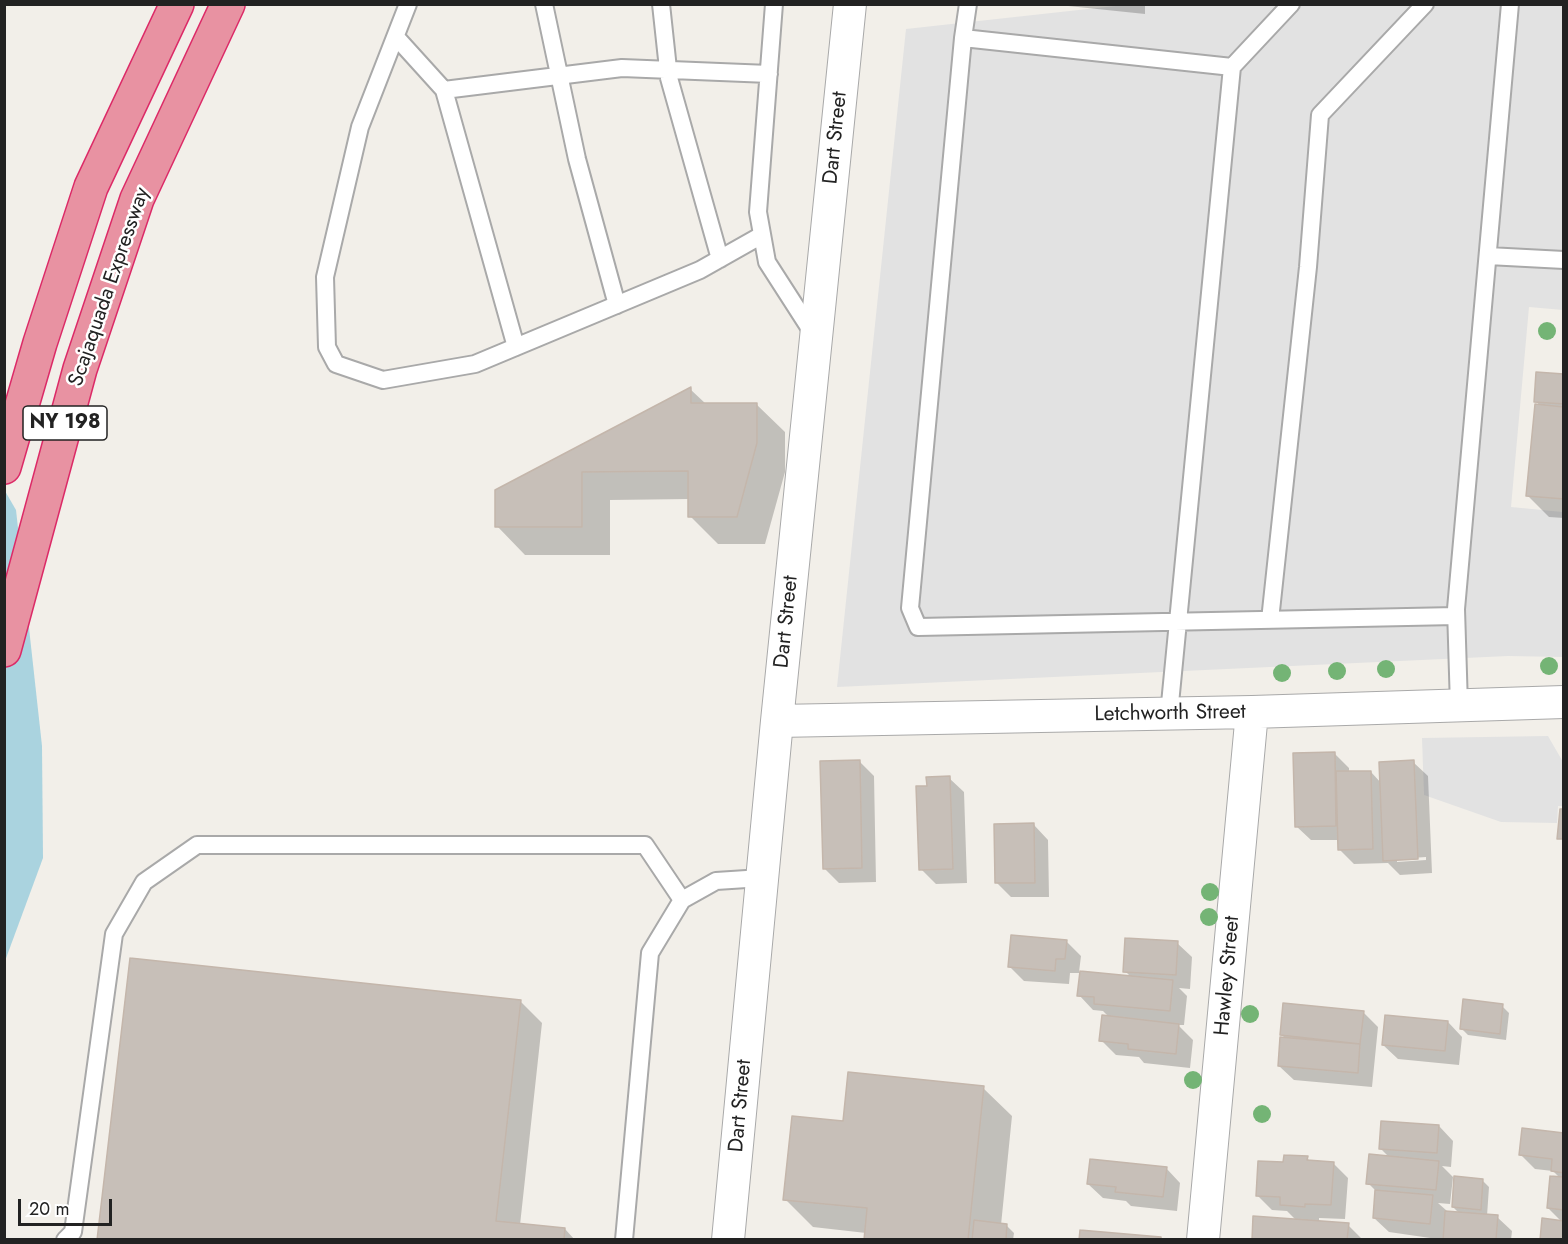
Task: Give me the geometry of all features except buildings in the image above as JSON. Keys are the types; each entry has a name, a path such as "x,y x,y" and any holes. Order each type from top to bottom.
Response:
{"highway":[{"name":"NY 198","path":"4,467 40,343 91,187 177,4"},
{"name":"Scajaquada Expressway","path":"4,650 80,369 136,199 228,4"}],"street":[{"name":"Dart Street","path":"728,1239 777,722 850,4"},
{"name":"Letchworth Street","path":"777,722 1252,712 1563,702"},
{"name":"Hawley Street","path":"1203,1239 1252,712"}],"lane":[{"path":"408,4 360,127 325,277 327,347 336,364 383,380 475,364 700,270 762,235"},
{"path":"544,4 577,159 617,305"},
{"path":"661,4 669,78 720,259"},
{"path":"774,4 758,212 767,262 816,339"},
{"path":"968,4 910,608 918,627 1456,616"},
{"path":"1169,714 1232,67 1291,4"},
{"path":"1270,620 1308,267 1320,115 1425,4"},
{"path":"1459,706 1456,616 1510,4"},
{"path":"396,37 444,90 516,347"},
{"path":"963,38 1232,67"},
{"path":"444,90 622,68 768,74"},
{"path":"1488,256 1563,261"},
{"path":"65,1239 73,1232 114,934 144,882 197,845 645,845 682,900"},
{"path":"624,1239 650,953 682,900 716,881 762,878"}],"shaded area":[{"path":"1133,4 1563,5 1563,310 1529,307 1511,507 1563,512 1563,657 1508,656 837,687 906,29"},
{"path":"1548,736 1563,762 1563,806 1558,806 1557,823 1501,822 1424,795 1422,738"}],"water":[{"path":"5,491 16,510 42,746 43,858 5,961"}]}
